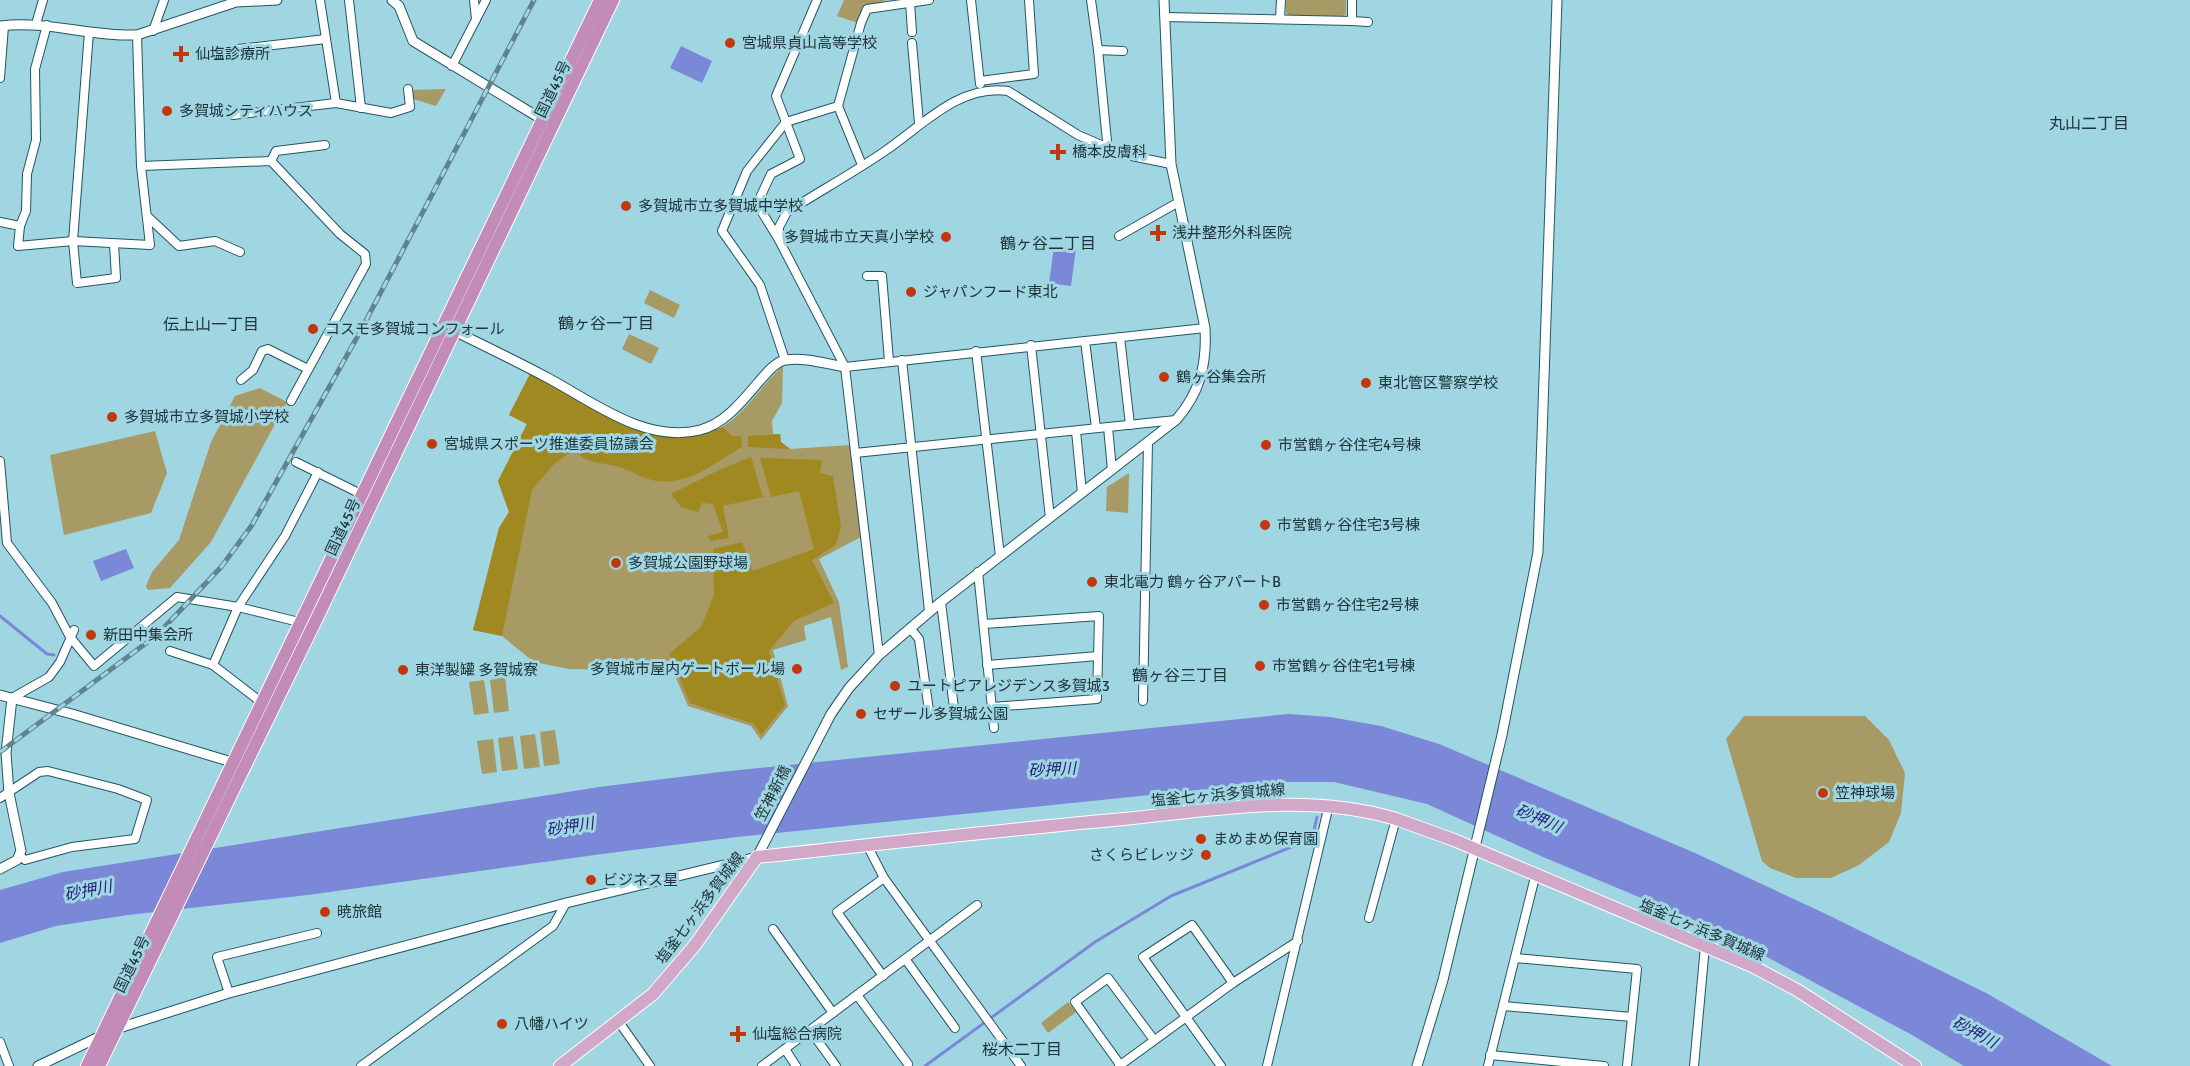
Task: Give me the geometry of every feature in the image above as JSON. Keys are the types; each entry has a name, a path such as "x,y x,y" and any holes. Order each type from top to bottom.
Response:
{"highway":[{"name":"国道45号","path":"547,123 600,0"},
{"name":"国道45号","path":"99,1066 313,627 368,497 448,328 547,123 612,0"},
{"name":"国道45号","path":"87,1066 261,702 368,497"}],"main road":[{"name":"塩釜七ヶ浜多賀城線","path":"560,1066 653,994 680,964 757,857 1263,805 1329,805 1396,819 1476,843 1535,877 1705,946 1797,990 1915,1066"}],"street":[{"path":"36,24 43,0"},
{"path":"153,31 164,0"},
{"path":"0,78 2,26 36,24 89,32 137,35 236,2 277,0"},
{"path":"320,0 336,103"},
{"path":"350,0 361,108"},
{"path":"474,0 476,19"},
{"path":"452,66 486,0"},
{"path":"817,0 776,96 800,159 771,174 757,204 779,240 845,367 879,655"},
{"path":"862,165 838,106 867,9 929,0"},
{"path":"971,0 981,91"},
{"path":"980,81 1034,74 1029,0"},
{"path":"1091,0 1107,141 1105,147"},
{"name":"笠神新橋","path":"757,857 841,698 879,655 978,572 1176,420 1189,406 1201,381 1207,353 1206,328 1177,203 1171,165 1164,0"},
{"path":"1280,19 1281,0"},
{"path":"1352,0 1352,21"},
{"path":"1418,1066 1443,980 1496,758 1538,552 1557,0"},
{"path":"396,2 413,41 547,123"},
{"path":"910,2 912,32"},
{"path":"1165,17 1368,22"},
{"path":"47,25 35,69 36,141 27,174 26,211 20,226 18,246 73,241 150,245 141,166 137,35"},
{"path":"89,32 73,241 77,283 117,278 114,244"},
{"path":"238,49 326,39"},
{"path":"912,43 919,123"},
{"path":"1098,50 1123,51"},
{"path":"233,115 336,103 391,113 410,107 408,89"},
{"path":"779,240 779,227 787,212 909,135 919,123 981,91 1008,91 1078,135 1122,154 1171,165"},
{"path":"785,360 760,285 723,231 747,171 786,122 838,106"},
{"path":"271,161 276,151 325,145"},
{"path":"141,166 271,161 340,234 365,254 366,264 291,401"},
{"path":"1119,237 1177,203"},
{"path":"147,216 179,246 215,241 240,252"},
{"path":"0,222 20,226"},
{"path":"867,276 882,276 889,362"},
{"path":"448,328 622,419 666,431 699,431 725,419 744,402 768,370 785,360 845,367 1031,345 1206,328"},
{"path":"1120,337 1130,425"},
{"path":"1085,341 1096,428"},
{"path":"1031,345 1050,518"},
{"path":"241,380 253,369 262,351 268,349 308,369"},
{"path":"976,351 1000,556"},
{"path":"902,360 929,611"},
{"path":"855,453 1176,420"},
{"path":"1108,427 1113,470"},
{"path":"1076,431 1082,493"},
{"path":"1143,701 1148,442"},
{"path":"0,462 3,518 7,543 52,603 94,666 177,597 238,607 313,627"},
{"path":"296,462 368,497"},
{"path":"213,665 238,607 285,536 318,472"},
{"path":"978,572 994,728"},
{"path":"941,602 954,708"},
{"path":"984,624 1099,616 1097,699 992,707"},
{"path":"910,628 919,639 929,711"},
{"path":"12,698 44,682 60,662 72,634"},
{"path":"170,651 213,665 261,702"},
{"path":"987,665 1098,656"},
{"path":"0,695 245,766"},
{"path":"0,869 12,864 20,856 20,837 9,793 6,733 12,698"},
{"path":"0,798 39,772 48,771 118,789 147,800 135,839 72,847 26,860 20,856"},
{"path":"1267,1066 1329,805"},
{"path":"1369,918 1396,819"},
{"path":"867,845 884,878 1021,1066"},
{"path":"38,1066 116,1029 229,993 566,903 757,857"},
{"path":"1488,1066 1535,877"},
{"path":"883,976 837,912 884,878"},
{"path":"361,1066 553,926 566,903"},
{"path":"762,1066 977,905"},
{"path":"1221,1066 1143,957 1192,925 1233,983"},
{"path":"773,929 832,1012"},
{"path":"229,993 217,957 317,933"},
{"path":"1154,1040 1108,978 1075,1002 1120,1066 1233,983 1298,941"},
{"path":"1694,1066 1705,946"},
{"path":"1515,958 1637,969 1627,1066"},
{"path":"906,960 956,1028"},
{"path":"857,995 908,1064"},
{"path":"1503,1006 1632,1017"},
{"path":"619,1022 650,1066"},
{"path":"810,1030 836,1066"},
{"path":"0,1042 9,1066"},
{"path":"785,1049 796,1066"},
{"path":"1490,1055 1604,1066"}],"shaded area":[{"path":"844,0 886,0 866,8 858,23 837,16"},
{"path":"1286,0 1346,0 1346,14 1341,18 1289,17 1286,12"},
{"path":"446,89 436,106 413,99 411,90"},
{"path":"650,290 680,305 674,318 644,303"},
{"path":"629,334 659,348 651,364 622,349"},
{"path":"783,366 782,403 772,421 773,434 780,434 781,442 790,449 851,445 861,537 819,559 839,602 848,667 841,670 831,617 804,626 806,640 773,650 788,706 761,740 751,726 688,706 673,671 569,669 534,662 502,636 473,630 499,528 509,512 498,481 527,424 509,415 530,374 598,409 625,420 652,429 678,434 702,434 731,421"},
{"path":"530,374 602,413 683,437 698,436 723,427 732,436 741,436 742,447 696,474 671,481 645,478 622,468 590,461 573,450 553,465 532,490 502,636 473,630 499,528 509,512 498,481 527,424 509,415"},
{"path":"260,388 287,402 211,542 170,588 148,590 146,586 152,572 179,540 211,442 235,396"},
{"path":"155,431 167,473 151,513 64,535 50,455"},
{"path":"780,434 781,442 790,449 748,447 748,436"},
{"path":"751,457 763,497 723,506 729,538 710,541 708,536 723,532 713,504 702,503 698,512 681,507 671,494"},
{"path":"760,458 822,460 820,473 833,476 841,526 836,545 812,560 834,603 794,621 769,651 785,705 761,735 754,724 690,703 669,654 701,627 714,595 713,549 742,542 753,571 814,549 799,491 771,497"},
{"path":"1129,473 1128,513 1106,511 1107,487"},
{"path":"505,677 509,711 494,713 490,680"},
{"path":"484,680 489,713 474,715 469,682"},
{"name":"笠神球場","path":"1744,716 1865,716 1889,740 1905,773 1901,813 1889,842 1859,865 1831,878 1796,878 1770,868 1762,861 1726,739"},
{"path":"555,730 560,764 544,766 540,732"},
{"path":"535,734 540,767 524,769 520,736"},
{"path":"513,736 518,769 502,771 498,738"},
{"path":"493,739 497,772 482,774 477,741"},
{"path":"1068,1002 1076,1012 1048,1033 1041,1023"}],"water":[{"path":"681,46 712,61 702,83 670,68"},
{"path":"1054,247 1076,249 1071,286 1049,283"},
{"path":"126,549 134,568 101,581 93,561"},
{"name":"砂押川","path":"1288,714 1330,717 1381,726 1439,744 1695,853 1826,914 1988,994 2112,1066 1964,1066 1912,1035 1711,927 1543,857 1427,804 1334,782 1278,782 737,837 308,895 128,915 56,926 0,943 0,890 63,872 599,787 720,772"}],"waterway":[{"path":"0,616 47,654 54,655"},
{"path":"925,1066 1095,942 1171,896 1306,841 1313,834 1317,817"}],"railway":[{"path":"0,752 157,635 222,566 252,525 360,332 534,0"}],"place":[{"name":"宮城県貞山高等学校","path":"730,43"},
{"name":"仙塩診療所","path":"181,54"},
{"name":"多賀城シティハウス","path":"167,111"},
{"name":"橋本皮膚科","path":"1058,152"},
{"name":"多賀城市立多賀城中学校","path":"626,206"},
{"name":"浅井整形外科医院","path":"1158,233"},
{"name":"多賀城市立天真小学校","path":"946,237"},
{"name":"ジャパンフード東北","path":"911,292"},
{"name":"コスモ多賀城コンフォール","path":"313,329"},
{"name":"鶴ヶ谷集会所","path":"1164,377"},
{"name":"東北管区警察学校","path":"1366,383"},
{"name":"多賀城市立多賀城小学校","path":"112,417"},
{"name":"宮城県スポーツ推進委員協議会","path":"432,444"},
{"name":"市営鶴ヶ谷住宅4号棟","path":"1266,445"},
{"name":"市営鶴ヶ谷住宅3号棟","path":"1265,525"},
{"name":"多賀城公園野球場","path":"616,563"},
{"name":"東北電力 鶴ヶ谷アパートB","path":"1092,582"},
{"name":"市営鶴ヶ谷住宅2号棟","path":"1264,605"},
{"name":"新田中集会所","path":"91,635"},
{"name":"市営鶴ヶ谷住宅1号棟","path":"1260,666"},
{"name":"多賀城市屋内ゲートボール場","path":"797,669"},
{"name":"東洋製罐 多賀城寮","path":"403,670"},
{"name":"ユートピアレジデンス多賀城3","path":"895,686"},
{"name":"セザール多賀城公園","path":"861,714"},
{"name":"笠神球場","path":"1823,793"},
{"name":"まめまめ保育園","path":"1201,839"},
{"name":"さくらビレッジ","path":"1206,855"},
{"name":"ビジネス星","path":"591,880"},
{"name":"暁旅館","path":"325,912"},
{"name":"八幡ハイツ","path":"502,1024"},
{"name":"仙塩総合病院","path":"738,1034"}],"district":[{"name":"丸山二丁目","path":"2089,123"},
{"name":"鶴ヶ谷二丁目","path":"1048,243"},
{"name":"鶴ヶ谷一丁目","path":"606,323"},
{"name":"伝上山一丁目","path":"211,324"},
{"name":"鶴ヶ谷三丁目","path":"1180,675"},
{"name":"桜木二丁目","path":"1022,1049"}]}
